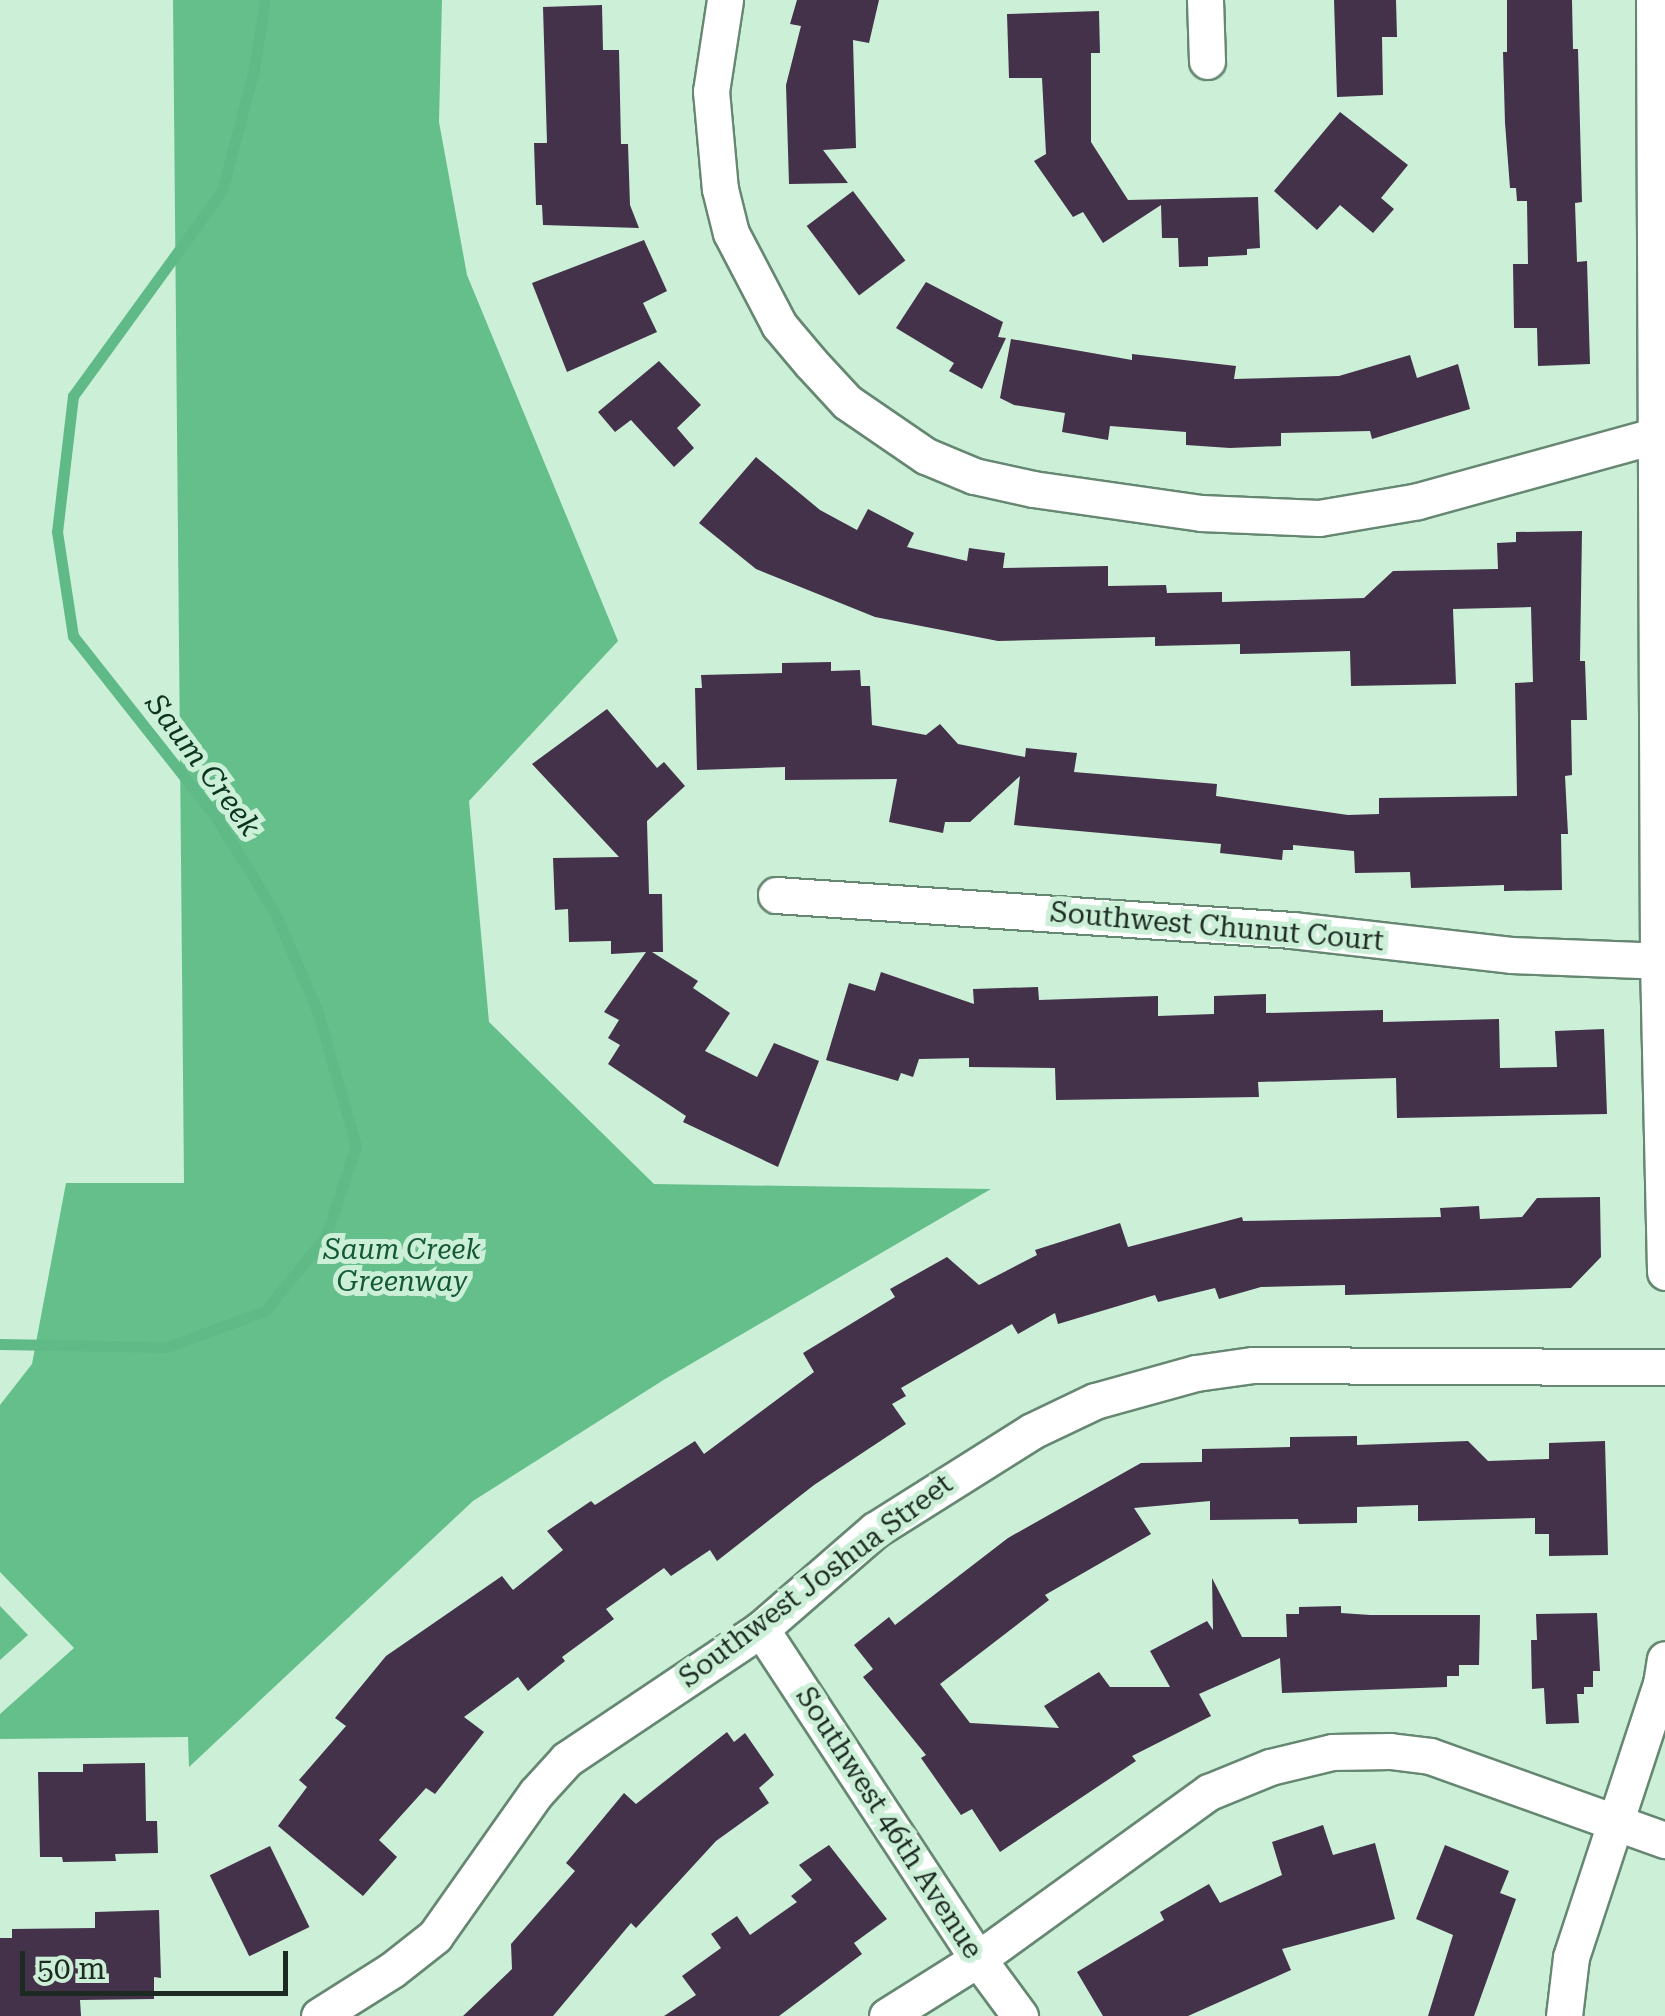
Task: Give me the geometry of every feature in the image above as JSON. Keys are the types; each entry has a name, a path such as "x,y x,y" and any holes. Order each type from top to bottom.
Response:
{"street":[{"path":"724,0 711,91 720,189 732,234 779,325 811,363 847,402 926,456 974,476 1033,489 1202,513 1319,518 1370,513 1660,434"},
{"path":"1205,0 1207,60"},
{"path":"1654,0 1665,1272"},
{"name":"Southwest Chunut Court","path":"776,895 1292,930 1511,955 1662,961"},
{"name":"Southwest Joshua Street","path":"320,2016 392,1970 435,1936 536,1793 567,1759 761,1628 900,1513 1032,1431 1095,1400 1196,1373 1253,1365 1665,1367"},
{"name":"Southwest 46th Avenue","path":"761,1628 978,1959 1020,2016"},
{"path":"1564,2016 1571,1957 1661,1684 1665,1659"},
{"path":"887,2016 978,1959 1208,1792 1270,1767 1332,1752 1390,1750 1430,1756 1665,1840"}],"green space":[{"name":"Saum Creek Greenway","path":"173,0 442,0 439,122 467,275 618,641 469,801 489,1022 654,1184 991,1189 665,1379 473,1501 189,1767 188,1737 0,1739 0,1714 74,1648 0,1572 0,1405 32,1364 66,1183 184,1183"},
{"path":"0,1606 28,1635 0,1660"}],"building":[{"path":"797,0 879,0 869,43 853,40 856,148 823,150 848,183 789,184 786,85 801,26 790,24"},
{"path":"1334,0 1396,0 1397,37 1382,37 1383,95 1337,97"},
{"path":"1507,0 1572,0 1573,49 1578,49 1582,202 1575,203 1577,262 1587,261 1590,364 1538,366 1537,328 1514,328 1513,264 1528,264 1527,201 1517,201 1516,188 1510,188 1503,52 1507,52"},
{"path":"602,5 603,50 619,50 621,144 628,144 630,205 639,228 543,225 542,205 536,205 534,143 547,143 543,7"},
{"path":"1099,11 1100,53 1091,53 1091,142 1128,200 1258,197 1260,248 1247,249 1247,255 1208,257 1208,266 1179,267 1178,238 1162,238 1161,205 1103,243 1083,212 1073,217 1034,161 1046,154 1042,78 1009,78 1007,14"},
{"path":"1340,112 1408,165 1381,198 1394,209 1373,233 1340,205 1317,230 1274,191"},
{"path":"853,191 905,260 859,295 807,226"},
{"path":"644,240 667,291 643,303 657,332 567,372 532,283"},
{"path":"926,282 1003,322 998,337 1006,338 982,389 949,371 954,363 896,328"},
{"path":"1011,339 1132,360 1132,354 1236,366 1234,379 1339,376 1410,355 1417,378 1458,364 1470,409 1372,439 1370,431 1281,433 1281,446 1230,448 1186,445 1186,432 1110,426 1108,440 1062,432 1065,413 1014,405 1000,398"},
{"path":"659,361 701,405 677,428 694,448 674,467 631,420 615,432 598,412"},
{"path":"756,457 820,510 857,530 868,509 914,533 907,547 967,561 969,548 1005,553 1003,568 1108,566 1108,586 1166,585 1167,593 1222,592 1222,602 1364,598 1393,571 1498,569 1497,543 1516,542 1516,532 1582,531 1580,661 1585,661 1587,720 1571,720 1572,775 1565,776 1568,834 1561,834 1562,890 1504,891 1504,885 1411,888 1410,872 1355,873 1354,851 1293,845 1293,850 1283,850 1282,860 1220,853 1221,844 1014,825 1020,776 970,822 945,822 943,833 889,822 897,779 785,780 785,767 697,770 695,688 702,688 701,675 782,673 782,663 831,662 831,671 860,670 861,686 870,686 872,725 926,735 940,724 958,744 1025,757 1026,748 1077,753 1074,772 1217,784 1216,796 1348,815 1379,814 1379,798 1517,796 1515,683 1533,682 1531,607 1453,609 1456,684 1351,686 1350,651 1240,654 1240,644 1155,646 1155,637 998,641 875,617 756,569 699,523"},
{"path":"607,709 657,768 664,762 685,786 647,821 649,894 662,894 663,952 652,952 698,981 693,988 730,1013 705,1051 757,1077 774,1043 819,1061 778,1167 683,1122 686,1116 608,1064 620,1045 608,1038 619,1020 604,1012 646,952 611,954 611,941 569,942 568,909 555,910 553,858 619,857 532,764"},
{"path":"881,972 974,1004 973,989 1038,987 1039,1000 1158,996 1158,1016 1214,1014 1214,996 1266,994 1266,1013 1383,1010 1383,1022 1499,1019 1500,1068 1557,1067 1555,1031 1604,1029 1607,1114 1397,1118 1396,1078 1258,1082 1259,1097 1056,1100 1055,1068 969,1067 969,1058 919,1059 913,1077 901,1073 898,1081 826,1060 849,983 875,991"},
{"path":"1600,1197 1601,1257 1571,1288 1345,1295 1345,1285 1261,1287 1219,1299 1215,1288 1158,1302 1155,1295 1058,1324 1055,1313 1018,1334 1012,1324 901,1388 906,1396 892,1404 906,1424 814,1485 717,1561 710,1550 671,1576 664,1568 606,1609 614,1619 562,1657 565,1661 528,1691 518,1677 464,1717 484,1732 435,1794 426,1788 379,1840 397,1857 363,1896 278,1826 307,1787 299,1780 346,1726 335,1718 386,1656 502,1576 513,1590 563,1550 547,1531 695,1441 704,1454 814,1372 803,1353 895,1297 890,1289 947,1257 979,1285 1037,1255 1035,1250 1120,1223 1128,1247 1242,1217 1243,1221 1441,1217 1440,1208 1479,1206 1480,1219 1522,1217 1537,1198"},
{"path":"1357,1436 1357,1445 1468,1441 1488,1461 1549,1459 1549,1443 1605,1441 1608,1555 1549,1556 1549,1534 1535,1534 1535,1518 1418,1521 1418,1505 1357,1507 1357,1523 1299,1524 1298,1519 1210,1520 1210,1501 1134,1508 1151,1534 1045,1595 1049,1600 940,1684 970,1723 1059,1728 1044,1706 1099,1672 1110,1687 1170,1687 1150,1651 1207,1621 1213,1630 1212,1578 1242,1637 1287,1637 1286,1614 1299,1614 1299,1607 1341,1606 1341,1613 1370,1615 1480,1615 1479,1665 1459,1665 1459,1676 1447,1676 1447,1687 1282,1693 1280,1658 1199,1694 1211,1716 1132,1756 1136,1761 1000,1852 972,1809 961,1815 921,1758 926,1755 863,1677 873,1669 854,1645 889,1617 895,1625 1008,1538 1141,1463 1202,1462 1202,1449 1290,1447 1290,1437"},
{"path":"1597,1613 1600,1671 1593,1671 1593,1687 1584,1687 1584,1694 1577,1694 1579,1723 1546,1724 1544,1688 1532,1689 1531,1640 1537,1640 1536,1614"},
{"path":"727,1732 734,1742 745,1733 774,1775 759,1788 769,1803 716,1841 636,1928 631,1923 553,2016 463,2016 512,1969 511,1944 575,1871 566,1863 624,1793 636,1804"},
{"path":"145,1763 146,1821 157,1821 158,1853 115,1854 116,1861 63,1862 62,1857 40,1857 38,1772 83,1772 83,1764"},
{"path":"1323,1825 1333,1855 1375,1843 1395,1919 1282,1949 1291,1970 1188,2016 1103,2016 1077,1972 1164,1920 1160,1912 1209,1884 1220,1903 1282,1875 1272,1842"},
{"path":"829,1845 887,1919 854,1943 862,1954 779,2016 664,2016 696,1995 682,1976 721,1948 711,1934 737,1916 750,1935 797,1902 791,1896 812,1880 799,1865"},
{"path":"1445,1845 1509,1871 1500,1893 1516,1899 1474,2016 1428,2016 1453,1935 1416,1919"},
{"path":"270,1846 309,1927 249,1956 210,1875"},
{"path":"159,1910 161,1978 154,1977 154,1999 80,2000 81,2016 0,2016 0,1938 12,1938 12,1929 95,1928 95,1912"}],"waterway":[{"name":"Saum Creek","path":"0,1344 167,1347 265,1311 326,1236 356,1146 317,1010 275,913 216,817 73,636 57,532 73,396 222,191 254,69 265,0"}]}
